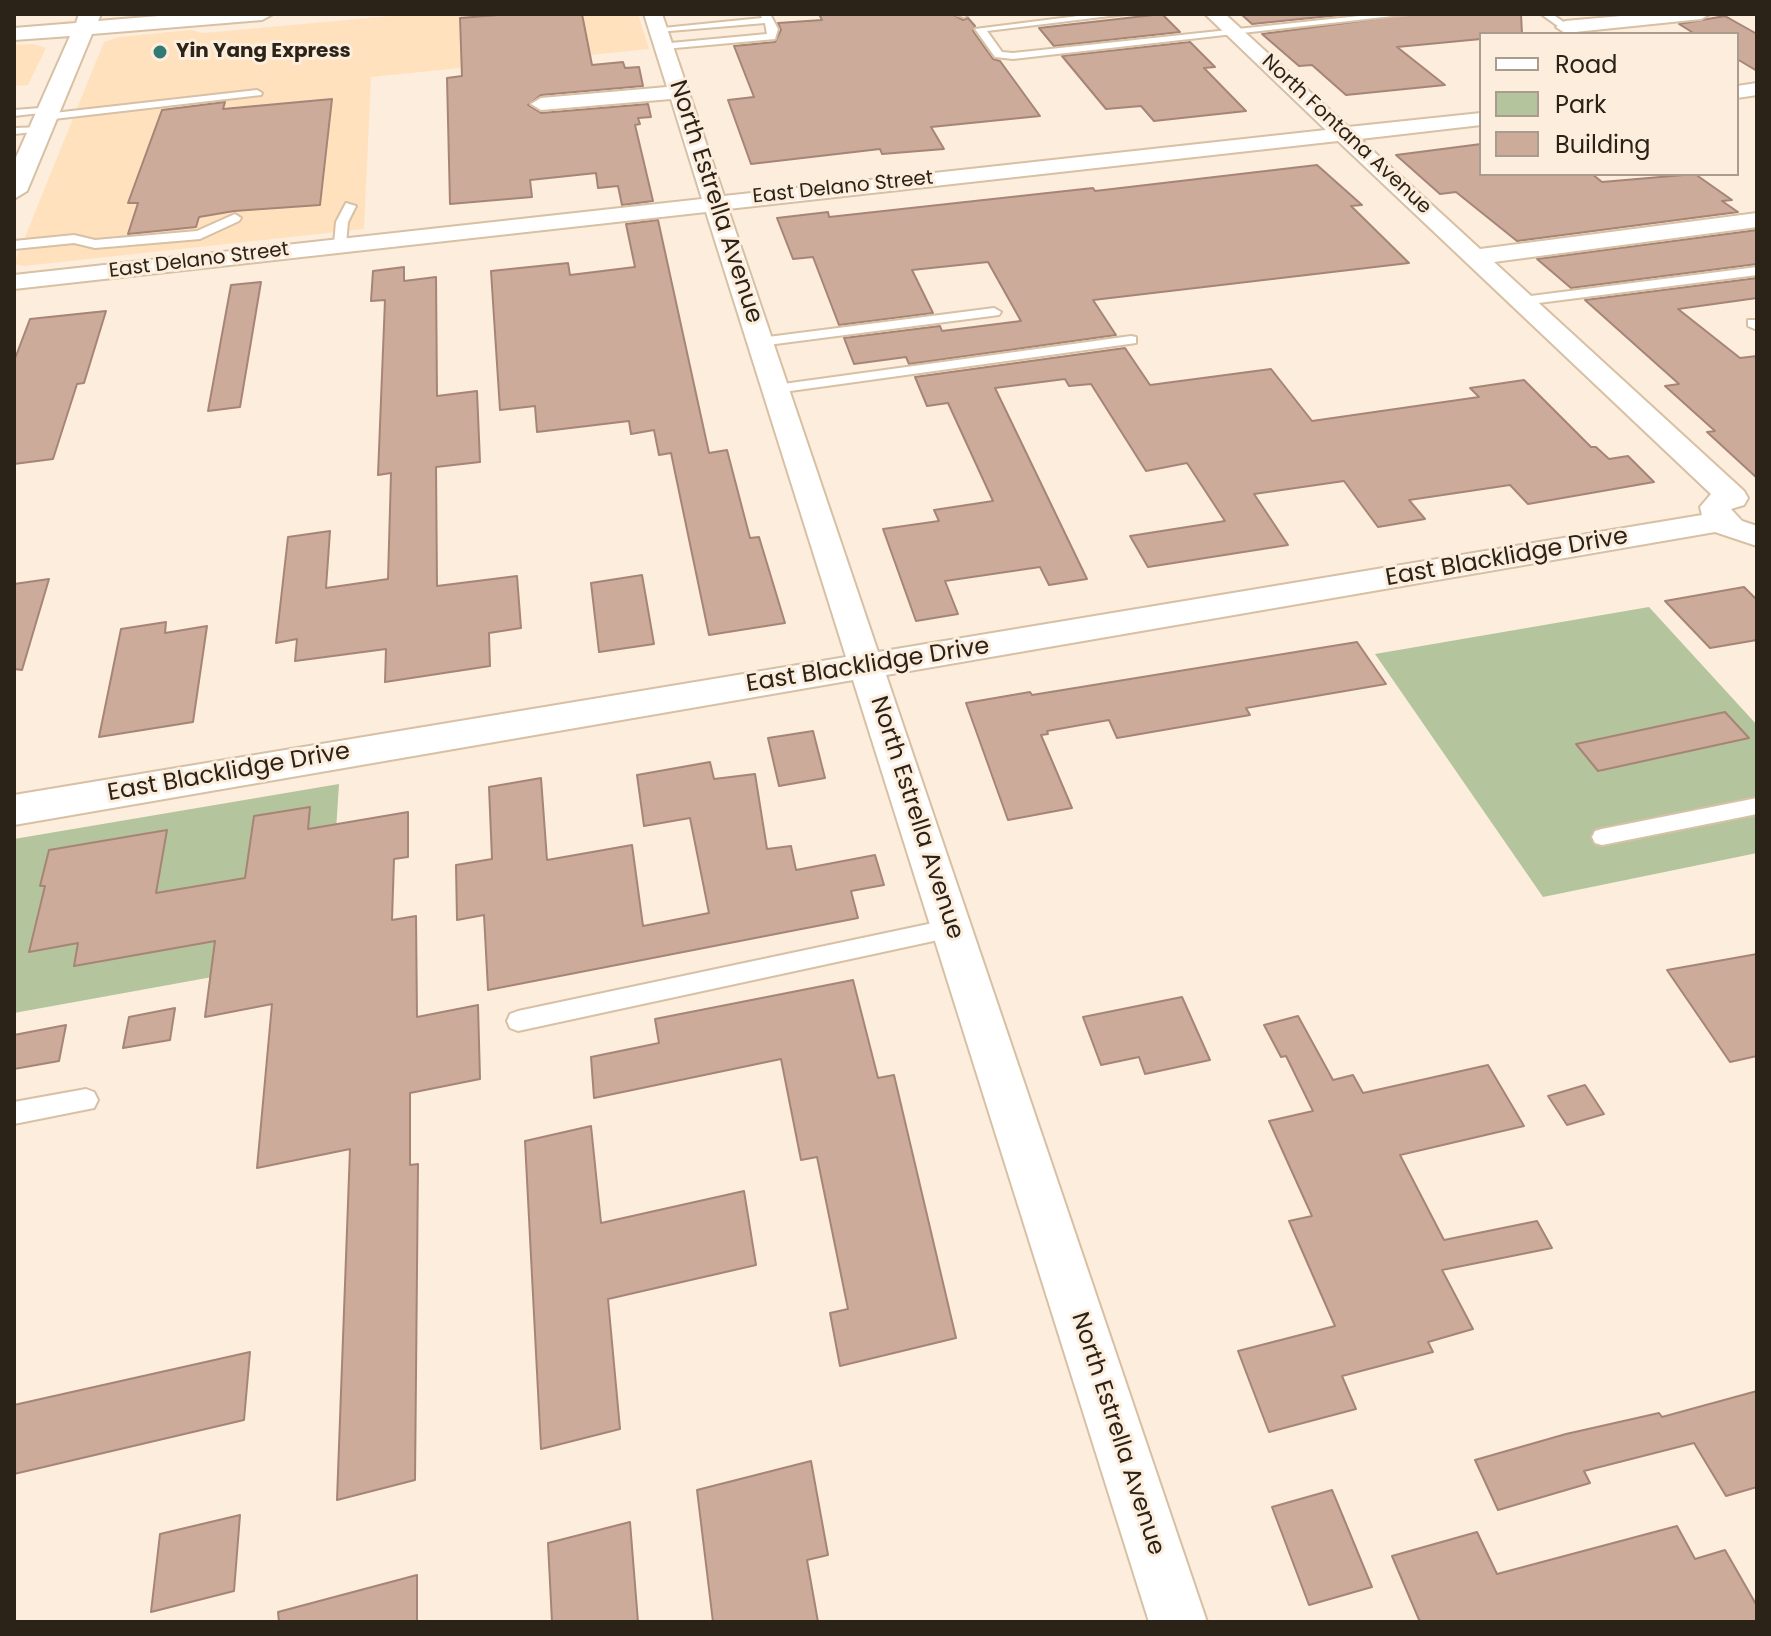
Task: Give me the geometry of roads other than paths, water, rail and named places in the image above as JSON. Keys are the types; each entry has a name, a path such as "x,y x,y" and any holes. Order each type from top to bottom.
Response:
{"main road":[{"path":"14,34 87,21 262,14"},
{"path":"14,191 87,21"}],"street":[{"name":"North Fontana Avenue","path":"1214,14 1345,133 1737,507"},
{"path":"1570,30 1701,14"},
{"name":"North Estrella Avenue","path":"658,30 1178,1622"},
{"path":"541,104 679,92"},
{"name":"East Delano Street","path":"14,282 715,201 1479,119"},
{"path":"1476,257 1757,220"},
{"path":"1737,507 1737,531 1757,536"},
{"name":"East Blacklidge Drive","path":"14,810 866,665 1050,637 1737,507"}],"lane":[{"path":"1121,14 980,29 999,55 1013,56 1405,14"},
{"path":"1546,14 1570,30"},
{"path":"766,17 773,29 772,37 658,30 766,17"},
{"path":"14,113 45,118 257,93"},
{"path":"14,131 45,118"},
{"path":"340,244 342,222 350,206"},
{"path":"14,245 74,239 95,244 200,235 235,218"},
{"path":"1523,301 1757,271"},
{"path":"760,342 994,312"},
{"path":"776,389 1131,340"},
{"path":"1602,837 1757,806"},
{"path":"518,1021 952,928"},
{"path":"14,1113 86,1100"}],"place":[{"name":"Yin Yang Express","path":"160,52"}]}
